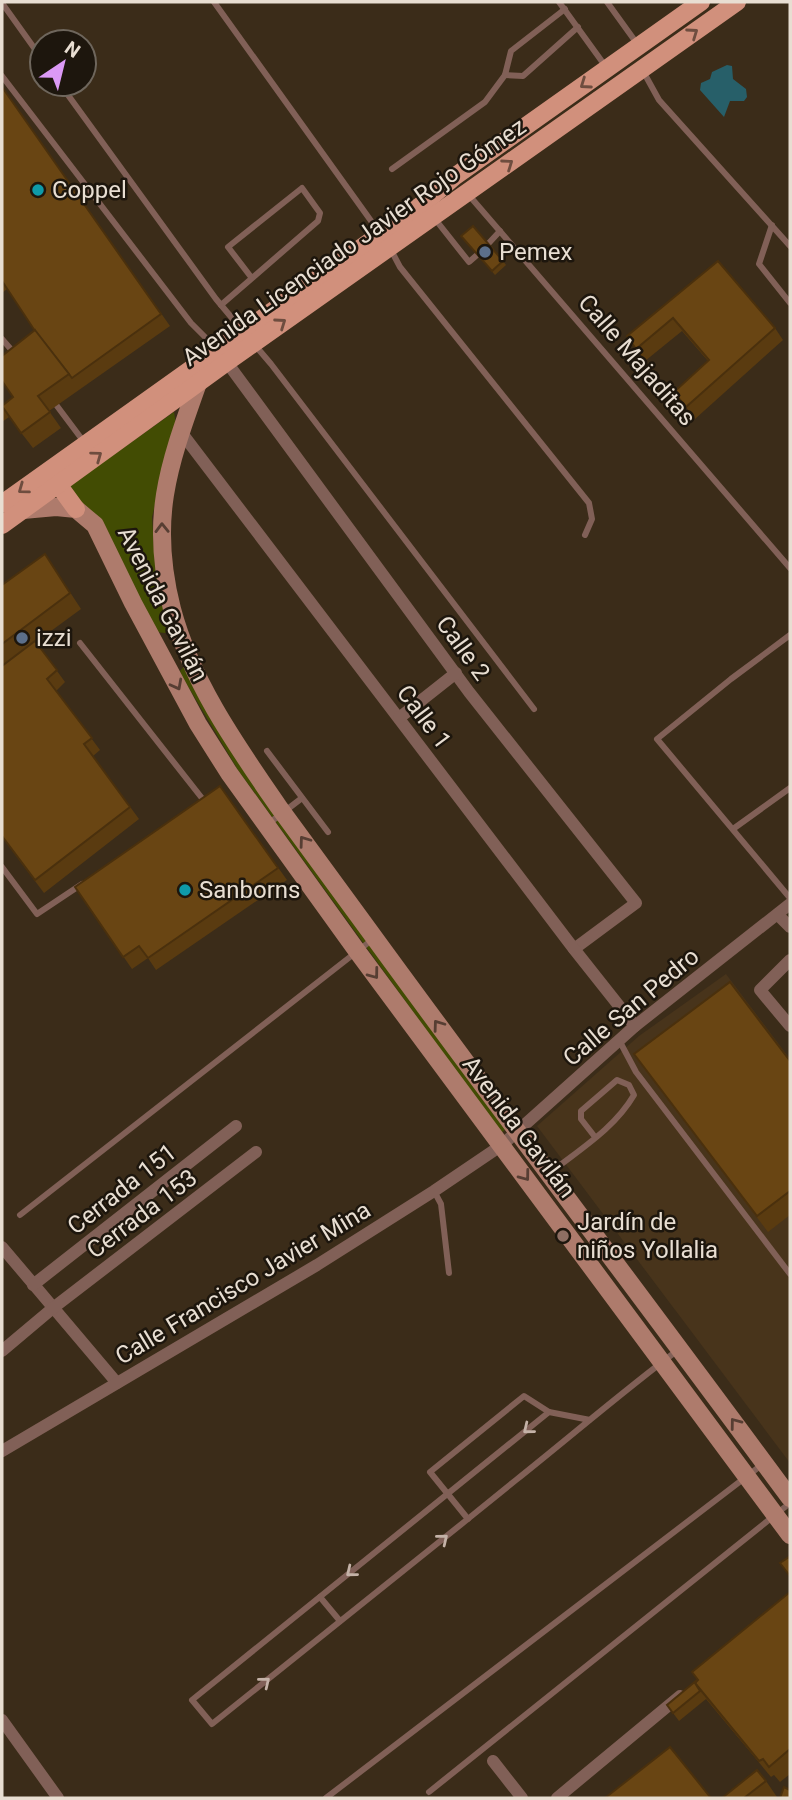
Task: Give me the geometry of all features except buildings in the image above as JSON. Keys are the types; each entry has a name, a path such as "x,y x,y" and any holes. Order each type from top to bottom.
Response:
{"main road":[{"name":"Avenida Licenciado Javier Rojo Gómez","path":"428,210 454,177 701,2"},
{"name":"Avenida Licenciado Javier Rojo Gómez","path":"2,504 53,478 428,210 467,193 737,2"},
{"name":"Avenida Licenciado Javier Rojo Gómez","path":"2,525 23,510 85,444 169,393 198,383 222,356"},
{"name":"Avenida Gavilán","path":"198,383 164,487 163,560 172,610 182,643 217,713 243,756 374,937 790,1500"},
{"path":"53,478 76,509"},
{"path":"23,510 56,507 76,509"},
{"name":"Avenida Gavilán","path":"76,509 95,525 226,777 266,825 790,1535"},
{"path":"161,654 182,643"},
{"path":"198,724 217,713"}],"street":[{"name":"Calle 2","path":"222,356 456,673 636,903 574,949"},
{"name":"Calle 1","path":"181,432 635,1026"},
{"path":"399,718 456,673"},
{"name":"Calle San Pedro","path":"502,1145 635,1026 790,904"},
{"path":"778,915 790,927"},
{"path":"790,960 760,989 790,1027"},
{"name":"Cerrada 151","path":"33,1285 236,1126"},
{"name":"Calle Francisco Javier Mina","path":"2,1451 317,1265 502,1145"},
{"name":"Cerrada 153","path":"2,1351 52,1308 256,1152"},
{"path":"2,1247 117,1383"},
{"path":"557,1798 695,1683"},
{"path":"2,1720 58,1798"},
{"path":"493,1761 522,1798"}],"lane":[{"path":"214,2 385,241 400,267 589,503 592,519 585,535"},
{"path":"559,2 607,69"},
{"path":"607,2 639,46"},
{"path":"2,3 28,39"},
{"path":"392,169 485,102 505,75 511,51 565,9"},
{"path":"505,75 523,76 578,27"},
{"path":"642,69 659,100 790,246"},
{"path":"2,76 191,323 222,356"},
{"path":"70,98 221,305 271,364 534,709"},
{"name":"Calle Majaditas","path":"454,177 790,568"},
{"path":"221,305 318,221 320,212 302,188 228,247 251,277"},
{"path":"428,210 469,262 477,255"},
{"path":"772,225 759,264 790,303"},
{"path":"488,244 500,232"},
{"path":"2,339 24,363"},
{"path":"57,406 85,444"},
{"path":"790,635 730,679 657,740 790,898"},
{"path":"80,643 205,802"},
{"path":"267,751 328,832"},
{"path":"226,777 243,756"},
{"path":"733,830 790,788"},
{"path":"194,810 212,797"},
{"path":"266,825 302,798"},
{"path":"2,867 37,914 93,877"},
{"path":"20,1215 374,937"},
{"path":"619,1040 636,1072 790,1274"},
{"path":"548,1174 596,1137 612,1124 625,1110 634,1095 629,1085 617,1080 581,1111 581,1119 596,1137"},
{"path":"434,1191 441,1204 449,1273"},
{"path":"548,1412 192,1700 212,1724 679,1348"},
{"path":"468,1519 430,1472 524,1396 548,1412 590,1420"},
{"path":"326,1798 764,1463"},
{"path":"429,1792 790,1500"},
{"path":"320,1597 340,1621"}],"shaded area":[{"path":"726,974 790,1059 790,1463 537,1126 639,1036"}],"green space":[{"path":"174,412 177,431 164,468 152,517 155,564 171,630 165,633 156,632 64,490"},
{"path":"185,665 506,1129 501,1133 238,770 183,678 180,671"}],"water":[{"path":"727,65 732,66 733,79 746,89 747,97 744,101 730,101 724,117 700,90 701,83 710,79 712,72"}],"place":[{"name":"Coppel","path":"38,190"},
{"name":"Pemex","path":"485,252"},
{"name":"izzi","path":"22,638"},
{"name":"Sanborns","path":"185,890"},
{"name":"Jardín de niños Yollalia","path":"563,1236"}]}
